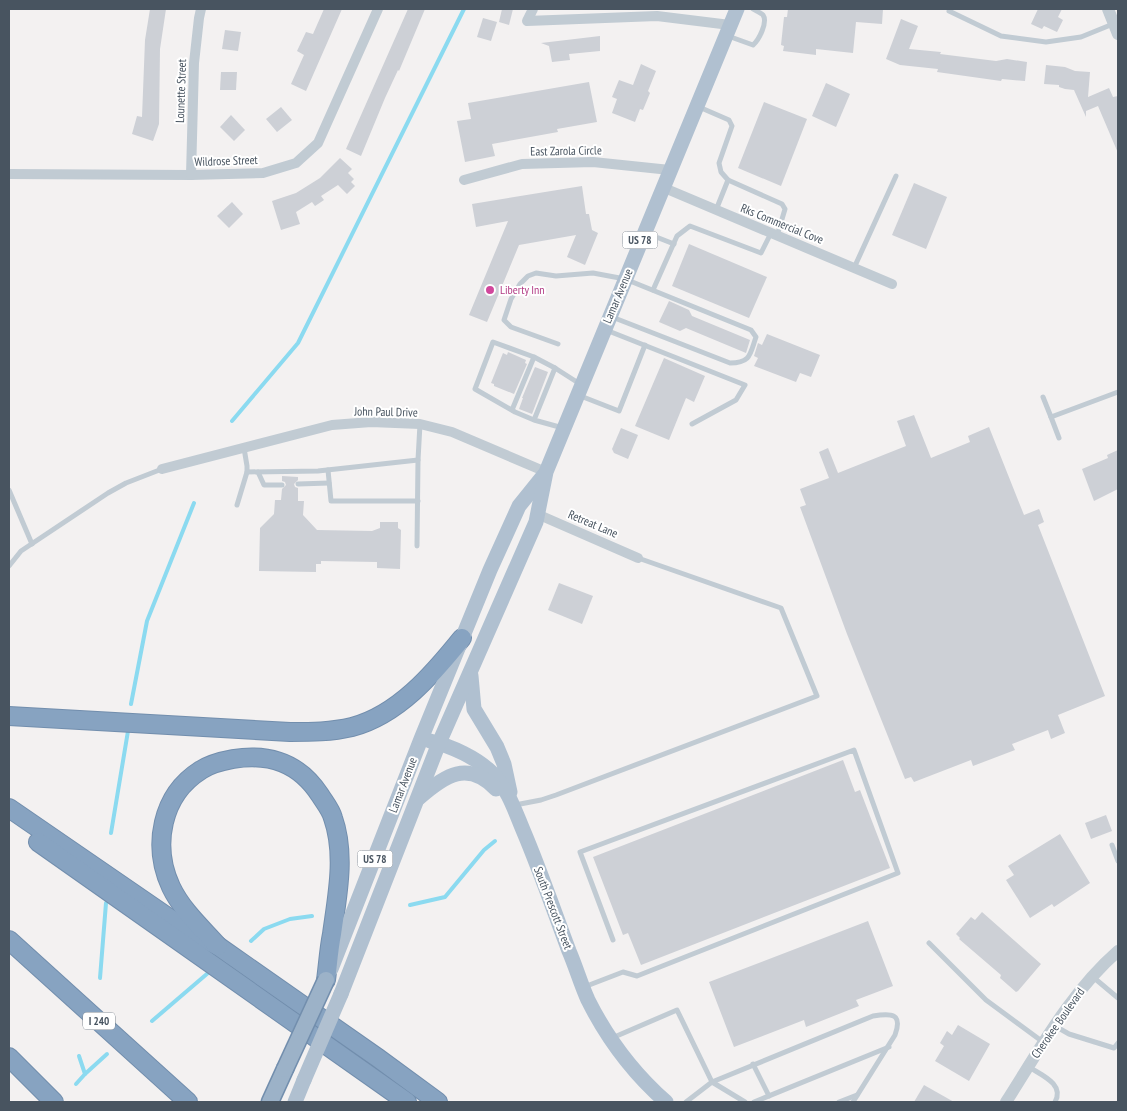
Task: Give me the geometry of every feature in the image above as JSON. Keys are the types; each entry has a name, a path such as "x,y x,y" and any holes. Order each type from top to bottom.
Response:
{"highway":[{"path":"9,716 290,732 336,730 370,720 393,707 444,661 462,638"},
{"path":"218,946 186,912 170,885 165,872 160,844 166,813 174,796 200,770 213,764 244,757 276,759 292,767 311,783 333,817 336,830 340,862 339,880 326,980"},
{"path":"9,808 188,931 218,946 438,1102"},
{"path":"9,820 65,862 154,922 407,1102"},
{"name":"I 240","path":"9,940 188,1102"},
{"name":"Lamar Avenue","path":"270,1102 326,980"},
{"path":"9,1057 54,1102"}],"main road":[{"name":"Lamar Avenue","path":"295,1102 341,994 439,743 536,522 546,472 736,9"},
{"name":"Lamar Avenue","path":"326,980 421,738 490,570 519,506 546,472"},
{"path":"471,671 474,710 497,747 504,764 512,806"},
{"name":"South Prescott Street","path":"421,738 439,743 475,760 486,767 504,788 531,849 583,987 600,1023 624,1059 645,1083 666,1102"},
{"path":"418,799 434,785 448,777 458,774 472,774 485,778 512,806"}],"street":[{"name":"Lounette Street","path":"190,175 194,63 199,18 202,9"},
{"name":"Wildrose Street","path":"9,174 190,175 263,173 296,162 318,143 378,9"},
{"path":"533,9 527,21 658,12 728,30"},
{"path":"1108,9 1116,28"},
{"name":"East Zarola Circle","path":"464,180 522,164 593,162 670,170"},
{"name":"Rks Commercial Cove","path":"662,187 892,284"},
{"name":"John Paul Drive","path":"162,470 332,425 371,422 420,424 452,432 546,472"},
{"name":"Retreat Lane","path":"538,514 638,558"},
{"name":"Cherokee Boulevard","path":"1006,1102 1054,1025 1076,995 1118,951"}],"lane":[{"path":"728,30 747,44 753,45 765,22 762,14 753,9"},
{"path":"949,10 1001,36 1046,42 1081,37 1116,28"},
{"path":"653,290 677,236 690,226 761,253 774,235 784,215 785,209 782,204 728,180 722,172 719,163 732,126 729,120 697,106"},
{"path":"854,268 896,176"},
{"path":"716,211 728,180"},
{"path":"644,232 674,244"},
{"path":"558,344 511,327 504,320 520,284 528,276 536,273 556,276 592,273 625,279 751,330 756,336 749,358 742,363 730,363 606,323"},
{"path":"606,323 645,345 745,384 736,400 692,424"},
{"path":"564,428 534,420 475,389 493,342 534,357 555,368 579,390 619,411 645,345"},
{"path":"512,410 529,377 534,357"},
{"path":"534,420 539,400 555,368"},
{"path":"1050,417 1118,392"},
{"path":"1043,397 1059,438"},
{"path":"417,546 420,424"},
{"path":"237,505 248,466 244,448"},
{"path":"247,472 328,470 418,460"},
{"path":"9,566 21,552 32,544 126,482 162,470"},
{"path":"328,470 331,501 418,501"},
{"path":"258,472 264,486 282,485"},
{"path":"298,484 330,483"},
{"path":"9,490 32,544"},
{"path":"512,806 556,795 817,696 781,608 638,558"},
{"path":"583,987 623,972 637,976 898,872 854,750 580,852 613,940"},
{"path":"1112,845 1118,860"},
{"path":"930,943 986,1000 1044,1042"},
{"path":"1093,977 1118,998"},
{"path":"610,1039 677,1010 712,1082 745,1102"},
{"path":"686,1102 712,1082 753,1064 872,1016 892,1015 897,1019 899,1025 889,1047 853,1102"},
{"path":"1054,1025 1069,1034 1114,1048 1118,1043"},
{"path":"754,1102 889,1047"},
{"path":"753,1064 769,1096"},
{"path":"1028,1067 1055,1085 1057,1098 1054,1102"},
{"path":"839,1102 857,1095"}],"building":[{"path":"150,9 166,9 160,49 159,124 153,141 132,134 137,116 142,117 145,40"},
{"path":"324,9 342,9 306,91 291,84 304,55 297,51 306,32 313,34"},
{"path":"408,9 425,9 361,156 346,149"},
{"path":"502,9 513,9 509,25 499,22"},
{"path":"788,9 883,9 882,24 856,22 853,53 816,49 816,55 783,51 784,46 781,45 784,17 787,17"},
{"path":"1038,9 1062,9 1058,17 1063,20 1057,32 1044,26 1042,29 1031,24"},
{"path":"483,18 497,22 491,41 477,37"},
{"path":"901,19 918,26 909,49 996,61 1007,59 1027,62 1025,81 1002,79 1001,81 937,72 938,69 900,65 886,59"},
{"path":"225,30 241,32 238,51 222,49"},
{"path":"600,36 600,51 569,54 570,60 552,62 549,46 541,43"},
{"path":"641,64 656,71 643,110 640,109 635,122 612,113 617,99 612,97 619,80 633,85"},
{"path":"1046,65 1090,72 1088,97 1109,88 1113,97 1118,96 1118,153 1098,106 1086,111 1086,117 1074,90 1059,87 1059,85 1044,84"},
{"path":"221,72 237,72 236,90 220,90"},
{"path":"589,82 597,122 557,129 558,132 492,144 495,156 465,162 457,121 471,119 468,103"},
{"path":"826,83 850,94 836,127 812,116"},
{"path":"764,102 807,119 781,186 738,168"},
{"path":"281,107 292,120 277,132 266,119"},
{"path":"231,115 245,130 234,141 220,127"},
{"path":"340,158 352,169 348,173 354,179 351,182 355,186 347,194 338,185 321,196 324,200 315,206 312,202 296,212 300,224 281,230 272,201 296,193 320,178"},
{"path":"914,183 947,197 926,249 892,235"},
{"path":"582,186 586,214 589,214 592,230 598,233 585,265 567,257 576,235 519,245 487,322 469,315 508,221 476,227 472,204"},
{"path":"232,202 243,214 229,228 217,216"},
{"path":"689,244 767,277 749,318 672,286"},
{"path":"669,301 689,310 692,316 750,340 746,353 686,328 680,331 659,322"},
{"path":"767,334 820,355 811,377 800,373 796,382 754,366 758,358 754,356 758,343 762,345"},
{"path":"508,352 526,360 525,363 527,364 514,394 491,383 503,353 507,355"},
{"path":"664,358 705,376 694,402 686,398 669,440 635,426"},
{"path":"535,367 548,372 532,414 519,409"},
{"path":"914,415 931,458 970,442 968,436 989,427 1024,515 1039,509 1040,511 1044,522 1038,525 1105,696 1058,715 1065,733 1051,739 1048,730 1012,744 1015,750 973,766 971,760 914,782 911,777 905,779 847,634 800,507 806,505 800,489 829,478 819,452 828,448 838,473 906,446 897,421"},
{"path":"621,428 638,435 628,459 614,453 612,449"},
{"path":"1118,450 1118,489 1094,501 1082,469 1108,458 1107,455"},
{"path":"282,476 298,477 294,484 298,488 298,501 304,501 303,515 317,530 372,531 380,528 380,522 398,522 398,528 401,530 400,569 377,568 377,562 321,561 321,564 316,564 316,572 259,571 260,528 274,514 275,500 281,500 282,489 286,485 282,481"},
{"path":"559,583 593,596 582,624 548,610"},
{"path":"843,760 855,792 860,790 890,868 641,965 628,933 623,935 593,857"},
{"path":"1106,815 1112,831 1091,839 1085,823"},
{"path":"1060,834 1090,883 1054,907 1052,904 1030,918 1006,880 1014,875 1008,866"},
{"path":"982,912 1041,964 1016,992 1000,978 1001,975 959,939 956,934 971,917 975,920"},
{"path":"868,921 893,986 856,1000 859,1006 806,1027 804,1020 734,1047 709,982"},
{"path":"958,1025 990,1044 969,1081 935,1061 944,1046 940,1043 947,1031 952,1035"},
{"path":"924,1085 954,1102 914,1102"}],"waterway":[{"path":"232,421 298,343 464,9"},
{"path":"131,704 147,621 194,503"},
{"path":"111,833 128,731"},
{"path":"410,905 445,897 484,850 495,841"},
{"path":"100,978 106,903"},
{"path":"251,941 264,929 290,919 312,916"},
{"path":"152,1021 208,973"},
{"path":"85,1074 107,1054"},
{"path":"76,1084 85,1074 79,1056"}],"place":[{"name":"Liberty Inn","path":"490,290"}]}
